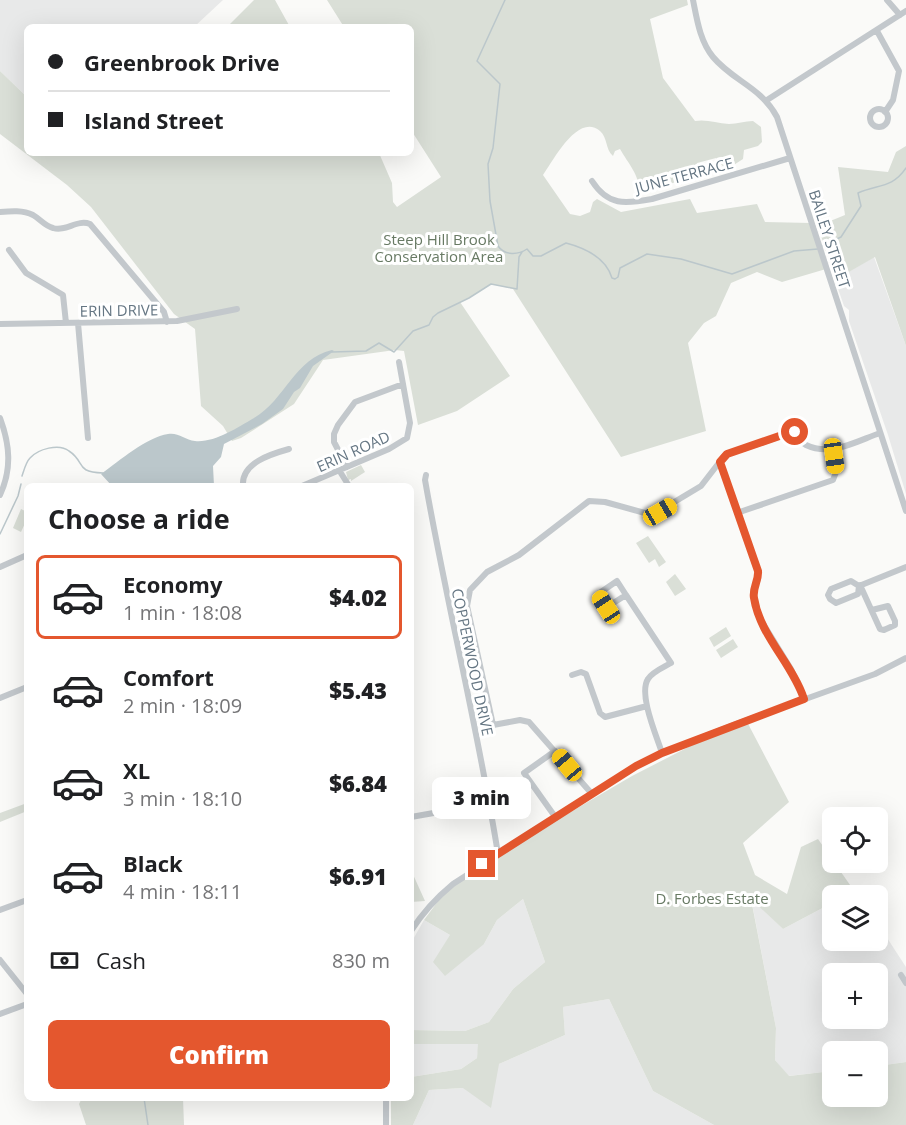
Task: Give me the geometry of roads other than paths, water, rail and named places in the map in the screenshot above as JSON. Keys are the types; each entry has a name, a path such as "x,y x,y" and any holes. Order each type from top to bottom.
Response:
{"street":[{"name":"BAILEY STREET","path":"693,0 701,35 713,56 767,100 777,117 906,512"},
{"path":"767,100 903,13 887,0"},
{"path":"877,31 899,71 893,100 885,112"},
{"name":"JUNE TERRACE","path":"592,181 605,197 617,201 638,202 652,200 790,158"},
{"path":"0,212 26,213 56,229 82,222 90,224 164,312 167,322"},
{"path":"9,250 26,273 63,295 66,323"},
{"name":"ERIN DRIVE","path":"0,324 167,322 189,320 237,309"},
{"path":"78,323 88,438"},
{"name":"ERIN ROAD","path":"309,483 390,449 407,438 410,423 399,362"},
{"path":"347,467 334,442 334,434 338,425 355,402 403,384"},
{"path":"0,418 6,434 9,454 8,474 0,495"},
{"path":"592,794 525,720 493,725 467,606 470,590 487,572 519,555 589,501 605,502 641,513 656,513 700,486 727,454 793,432 806,445 834,450 880,433"},
{"path":"243,483 243,475 249,467 274,453 289,449"},
{"path":"737,513 833,480 836,472 834,450"},
{"path":"720,462 758,571 758,579 753,592 759,617 791,669 804,699"},
{"path":"339,470 347,483"},
{"name":"COPPERWOOD DRIVE","path":"426,475 434,532 490,803 498,854"},
{"path":"0,567 24,556"},
{"path":"860,586 906,567"},
{"path":"626,595 607,607 598,594 617,581 671,663 646,681 647,706 662,753"},
{"path":"860,586 858,594 836,603 829,597 831,589 851,581 860,586 872,610"},
{"path":"414,925 434,900 453,884 627,770 662,753 875,674 906,658"},
{"path":"572,675 581,672 588,677 600,713 604,717 647,706"},
{"path":"0,698 24,690"},
{"path":"555,751 524,773 556,818"},
{"path":"414,816 490,803"},
{"path":"0,910 24,901"},
{"path":"0,960 24,990"},
{"path":"900,975 906,983"},
{"path":"0,1014 24,1005"},
{"path":"386,1101 386,1125"}],"waterway":[{"path":"505,0 477,61 500,84 493,148 488,164 490,201 498,246 504,252 512,254 527,249 533,256 541,256 566,243 600,259 615,279 618,277 620,268 647,254 681,259 732,274 794,251 818,249"},
{"path":"822,246 841,237 861,206 858,193 890,183 906,168"},
{"path":"332,352 366,351 379,343 394,352 413,331 429,325 438,313 491,284 517,289 519,257 522,252"},
{"path":"22,476 30,458 43,450 54,447 69,451 88,471 103,473"},
{"path":"0,534 18,496 21,484"},
{"path":"144,1101 148,1125"}],"park label":[{"name":"Steep Hill Brook Conservation Area","path":"439,248"},
{"name":"D. Forbes Estate","path":"712,898"}]}
